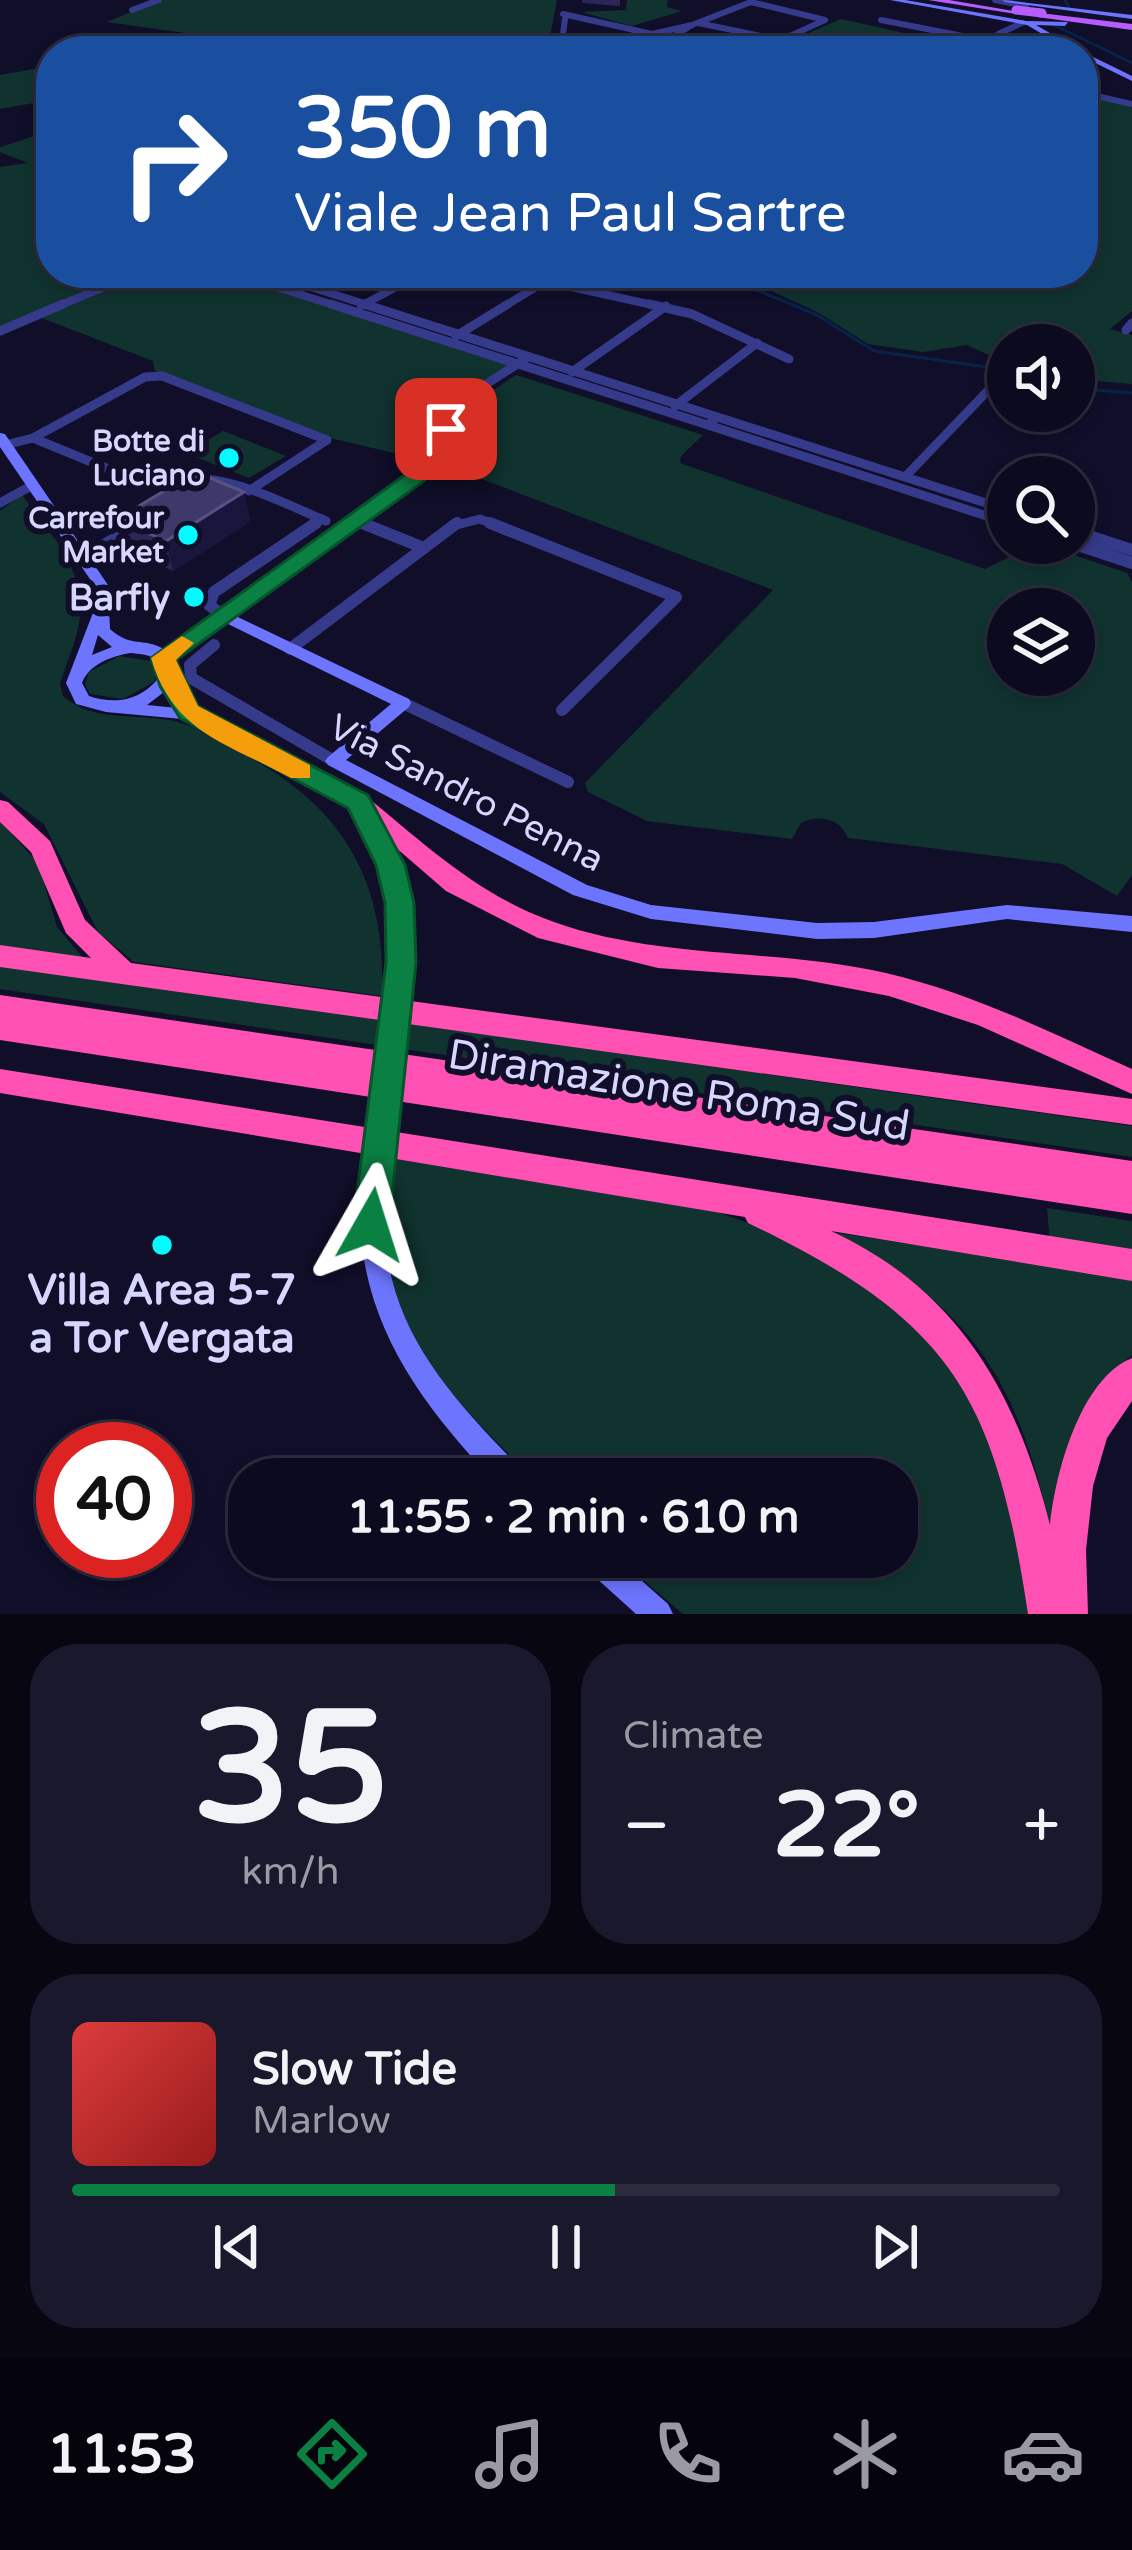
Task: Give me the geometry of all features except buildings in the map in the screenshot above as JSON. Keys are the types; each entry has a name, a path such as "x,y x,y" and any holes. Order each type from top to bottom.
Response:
{"highway":[{"path":"358,802 455,884 547,931 658,958 794,967 889,985 987,1016 1132,1082"},
{"path":"0,808 46,855 75,926 125,973"},
{"path":"0,956 1132,1112"},
{"name":"Diramazione Roma Sud","path":"0,1006 1132,1175"},
{"name":"Diramazione Roma Sud","path":"0,1028 1132,1200"},
{"path":"0,1081 1132,1265"},
{"path":"587,1174 751,1209 810,1234 860,1262 933,1321 980,1377 1000,1415 1030,1514 1047,1614"},
{"path":"1069,1614 1068,1545 1079,1465 1098,1418 1132,1375"}],"main road":[{"path":"932,0 1029,15 1131,22"},
{"path":"946,0 1029,15"}],"street":[{"path":"132,10 159,0"},
{"path":"562,0 562,36"},
{"path":"893,0 966,13 1029,15 1069,10 1131,22"},
{"path":"995,0 1051,22 1131,22"},
{"path":"1005,0 1058,36"},
{"path":"649,36 752,2 825,20 791,36"},
{"path":"1001,36 998,34 1029,15 1065,24"},
{"path":"564,16 652,34"},
{"path":"881,20 962,36"},
{"path":"673,36 695,24 761,36"},
{"path":"669,29 684,32"},
{"path":"1098,61 1132,79"},
{"path":"1098,96 1132,104"},
{"path":"0,331 102,288"},
{"path":"279,288 562,379 987,503"},
{"path":"314,288 573,371 671,408"},
{"path":"352,311 395,288"},
{"path":"447,342 533,288"},
{"path":"578,288 666,306 719,323 789,359"},
{"path":"562,379 666,306"},
{"path":"671,408 757,344"},
{"path":"117,707 148,697 166,667 221,614 429,466 459,402 528,357"},
{"path":"203,722 181,703 166,667 106,635 101,585 2,441 33,438 98,407 147,376 162,376 327,440 249,491"},
{"path":"905,477 987,392"},
{"path":"712,421 987,516"},
{"path":"33,438 143,484 191,485 215,478"},
{"path":"143,484 180,473 215,478 322,519 424,548"},
{"path":"179,501 191,485"},
{"path":"0,503 31,486"},
{"path":"322,519 210,596 208,605 568,782"},
{"path":"290,649 459,522 478,519 675,595 674,603 562,710"},
{"path":"104,545 142,523"},
{"path":"1097,545 1132,550"},
{"path":"1097,545 1132,563"},
{"path":"102,604 78,673 78,696 94,705 170,710 203,722 358,802 395,885 400,977 374,1195 372,1255 392,1326 432,1390 492,1458"},
{"name":"Via Sandro Penna","path":"214,645 190,665 191,678 580,890 642,910 817,931 881,929 1007,912 1132,924"},
{"path":"78,673 99,656 135,649"},
{"path":"334,760 403,703"},
{"path":"618,1578 658,1614"}],"green space":[{"path":"159,0 557,0 550,36 206,36 107,22"},
{"path":"627,0 668,0 667,7 682,11 632,26 581,12 626,10"},
{"path":"841,19 918,36 801,36"},
{"path":"36,69 36,103 0,109 0,75"},
{"path":"1098,98 1132,106 1132,311 1110,329 1132,335 1132,384 1095,381 1095,324 987,324 987,354 967,345 923,352 868,344 817,312 765,288 1098,288"},
{"path":"36,136 36,288 280,288 516,365 459,402 433,462 330,438 155,371 153,361 34,315 0,327 0,167 28,163 0,152 0,147"},
{"path":"516,375 703,435 681,456 680,463 985,569 995,564 1095,562 1127,573 1132,582 1132,875 1117,896 1062,864 848,838 840,826 822,819 801,823 792,839 647,821 588,792 585,783 773,590 450,467 465,409"},
{"path":"223,431 286,456 249,478 193,456 198,452 193,449"},
{"path":"22,495 75,566 71,568 81,611 60,684 63,696 89,710 196,728 280,776 309,799 353,853 367,885 382,956 382,996 134,962 98,932 44,824 0,792 0,511"},
{"path":"119,656 151,661 157,671 154,682 123,699 90,694 85,684 89,672"},
{"path":"0,821 38,863 57,927 84,959 0,946"},
{"path":"0,966 1132,1126 1132,1157 0,989"},
{"path":"390,1155 709,1209 787,1237 925,1325 995,1440 1032,1614 683,1614 641,1578 918,1578 918,1458 513,1458 462,1405 413,1337 389,1259"},
{"path":"1047,1208 1132,1221 1132,1256 1050,1244"},
{"path":"831,1232 1132,1278 1132,1355 1097,1392 1074,1432 1059,1476 1050,1526 1021,1426 980,1350 919,1288"}],"waterway":[{"path":"1065,0 1069,7"},
{"path":"1056,26 1077,36"},
{"path":"1098,46 1132,63"},
{"path":"752,288 817,315 874,351 987,367"},
{"path":"1095,390 1132,393"}],"slow traffic":[{"path":"182,643 164,658 172,686 189,712 300,772"}],"place":[{"name":"Botte di Luciano","path":"229,458"},
{"name":"Carrefour Market","path":"188,535"},
{"name":"Barfly","path":"194,597"},
{"name":"Villa Area 5-7 a Tor Vergata","path":"162,1245"}],"route":[{"path":"371,1225 401,963 399,903 390,865 358,802 189,712 172,686 164,658 416,476 440,452 446,429"}]}
